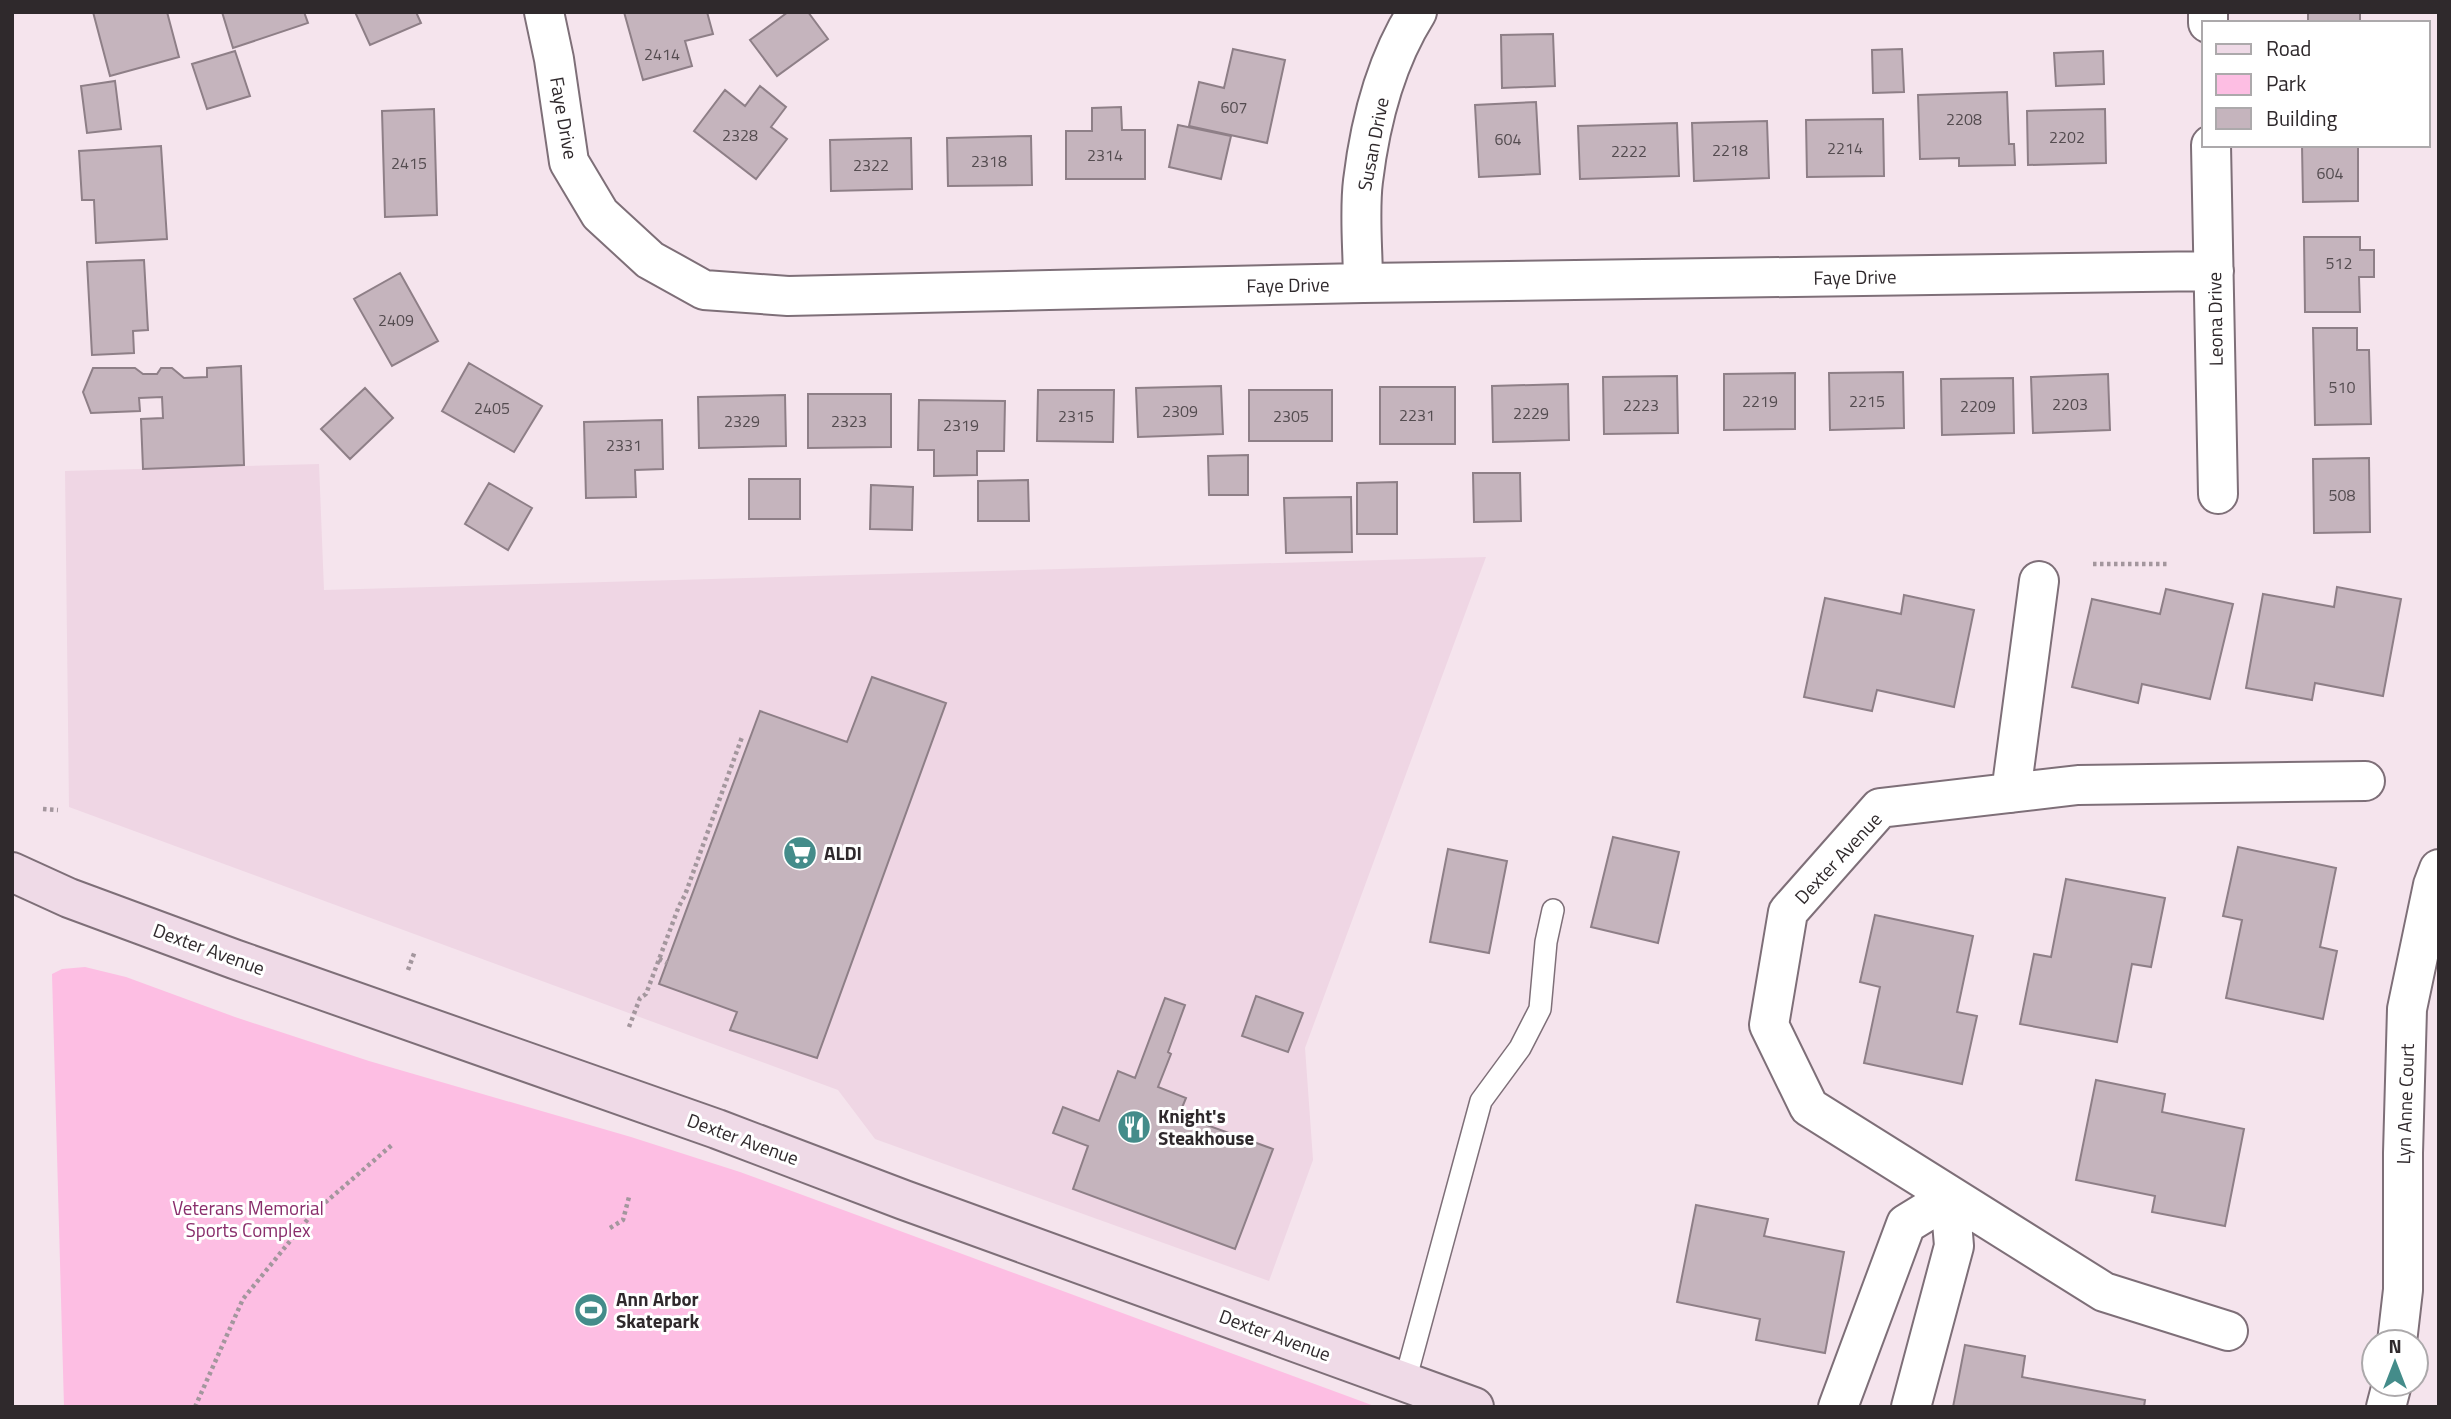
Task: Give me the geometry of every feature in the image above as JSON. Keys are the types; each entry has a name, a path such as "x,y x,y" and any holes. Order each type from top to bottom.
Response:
{"main road":[{"name":"Dexter Avenue","path":"12,872 69,898 234,959 718,1129 904,1200 1474,1407"}],"street":[{"name":"Faye Drive","path":"544,12 569,162 600,214 650,260 704,290 788,296 1363,283 2214,271"},
{"name":"Susan Drive","path":"1363,283 1363,183 1376,109 1403,34 1418,12"},
{"name":"Leona Drive","path":"2211,147 2218,494"},
{"path":"2011,793 2039,580"},
{"name":"Dexter Avenue","path":"2228,1331 2104,1292 1809,1107 1769,1026 1788,912 1880,808 2078,785 2365,781"},
{"name":"Lyn Anne Court","path":"2399,1328 2403,1290 2407,1009 2433,885 2439,869"},
{"path":"1839,1407 1906,1224 1950,1197 1954,1246 1912,1407"}],"lane":[{"path":"1405,1381 1481,1101 1520,1048 1540,1009 1546,942 1553,910"}],"path":[{"path":"2093,564 2170,564"},
{"path":"629,1027 640,998 646,994 690,883 743,737"},
{"path":"43,809 58,810"},
{"path":"408,970 415,951"},
{"path":"659,959 667,963"},
{"path":"195,1407 243,1299 313,1213 393,1144"},
{"path":"610,1228 623,1220 629,1197"}],"shaded area":[{"path":"319,464 324,590 1486,557 1305,1048 1313,1160 1269,1281 875,1139 838,1090 69,807 65,471"}],"green space":[{"name":"Veterans Memorial Sports Complex","path":"85,967 126,977 235,1017 369,1061 631,1137 740,1172 1377,1407 64,1407 52,974 62,969"}],"building":[{"path":"93,12 167,12 179,57 110,76"},
{"path":"222,12 304,12 308,23 233,48"},
{"path":"355,12 416,12 421,23 370,45"},
{"path":"624,12 707,12 713,34 685,41 692,66 643,80"},
{"path":"788,12 808,12 828,39 777,76 750,40"},
{"path":"2308,12 2360,12 2360,21 2308,21"},
{"path":"1553,34 1555,86 1502,88 1501,35"},
{"path":"1233,49 1285,60 1267,143 1189,126 1199,82 1224,88"},
{"path":"1902,49 1904,92 1873,93 1872,50"},
{"path":"235,51 250,96 207,109 192,64"},
{"path":"2103,51 2104,84 2056,86 2054,53"},
{"path":"115,81 121,129 87,133 81,86"},
{"path":"760,86 786,107 771,127 787,139 756,179 694,131 725,90 745,106"},
{"path":"2007,92 2009,144 2014,144 2015,165 1959,166 1959,158 1920,159 1918,95"},
{"path":"1536,102 1540,174 1479,177 1475,105"},
{"path":"1121,107 1122,130 1145,130 1145,179 1066,179 1066,131 1092,131 1092,108"},
{"path":"434,109 437,215 385,217 382,111"},
{"path":"2105,109 2106,163 2028,165 2027,111"},
{"path":"1883,119 1884,176 1807,177 1806,120"},
{"path":"1767,121 1769,178 1694,181 1692,123"},
{"path":"1677,123 1679,176 1580,179 1578,126"},
{"path":"1178,125 1231,136 1221,179 1169,167"},
{"path":"1031,136 1032,185 948,186 947,138"},
{"path":"911,138 912,189 831,191 830,140"},
{"path":"161,146 167,239 96,243 94,200 82,200 79,151"},
{"path":"2302,147 2358,147 2358,201 2303,202"},
{"path":"2304,237 2360,237 2360,250 2374,250 2374,277 2359,277 2360,312 2305,312"},
{"path":"144,260 148,330 133,331 134,353 92,355 87,262"},
{"path":"400,273 438,341 392,366 354,299"},
{"path":"2313,328 2357,328 2357,350 2369,350 2371,424 2315,425"},
{"path":"469,363 542,406 514,452 442,411"},
{"path":"241,366 244,465 143,469 141,419 163,418 162,397 139,398 140,411 91,413 83,392 93,368 135,368 143,374 157,374 161,368 172,368 184,378 207,377 207,368"},
{"path":"1903,372 1904,428 1830,430 1829,373"},
{"path":"1795,373 1795,429 1724,430 1724,374"},
{"path":"2108,374 2110,430 2033,433 2031,377"},
{"path":"1677,376 1678,433 1604,434 1603,377"},
{"path":"2013,378 2014,433 1942,435 1941,379"},
{"path":"1568,384 1569,440 1493,442 1492,386"},
{"path":"1221,386 1223,434 1138,437 1136,388"},
{"path":"1380,387 1455,387 1455,444 1380,444"},
{"path":"365,388 393,418 350,459 321,429"},
{"path":"1038,390 1114,390 1113,442 1037,441"},
{"path":"1249,390 1332,390 1332,441 1249,441"},
{"path":"808,394 891,394 891,447 808,448"},
{"path":"785,395 786,446 699,448 698,397"},
{"path":"919,400 1005,401 1004,451 977,451 977,475 934,476 934,450 918,450"},
{"path":"662,420 663,469 635,470 636,497 586,498 584,422"},
{"path":"1248,455 1248,495 1209,495 1208,456"},
{"path":"2369,458 2370,532 2314,533 2313,459"},
{"path":"1473,473 1520,473 1521,521 1474,522"},
{"path":"749,479 800,479 800,519 749,519"},
{"path":"1028,480 1029,521 978,521 978,481"},
{"path":"1397,482 1397,534 1357,534 1357,483"},
{"path":"489,483 532,508 508,550 465,524"},
{"path":"871,485 913,487 912,530 870,529"},
{"path":"1351,497 1352,552 1286,553 1284,498"},
{"path":"2337,587 2401,599 2383,696 2315,683 2312,700 2246,688 2263,594 2334,607"},
{"path":"2166,589 2233,604 2210,699 2142,684 2138,703 2072,687 2092,599 2160,614"},
{"path":"1904,595 1974,610 1954,707 1877,690 1872,711 1804,697 1825,598 1901,614"},
{"name":"ALDI","path":"872,677 946,703 817,1058 730,1030 737,1012 659,984 760,711 847,742"},
{"path":"1613,837 1679,852 1658,943 1591,927"},
{"path":"2238,847 2336,868 2320,947 2337,951 2323,1019 2226,998 2242,920 2223,916"},
{"path":"1448,849 1507,861 1489,953 1430,942"},
{"path":"2066,879 2165,898 2151,967 2132,964 2117,1042 2020,1024 2034,954 2051,957"},
{"path":"1875,915 1973,936 1957,1012 1977,1016 1962,1084 1864,1063 1880,987 1860,982"},
{"path":"1256,996 1303,1013 1288,1052 1242,1036"},
{"name":"Knight's Steakhouse","path":"1165,998 1185,1005 1158,1087 1186,1098 1179,1115 1273,1149 1235,1249 1073,1189 1088,1146 1053,1133 1063,1107 1099,1121 1118,1071 1135,1078"},
{"path":"2096,1080 2165,1094 2162,1112 2244,1129 2225,1226 2152,1212 2155,1196 2076,1180"},
{"path":"1696,1205 1768,1219 1764,1236 1844,1252 1825,1353 1756,1340 1760,1319 1677,1302"},
{"path":"1965,1345 2025,1356 2022,1377 2145,1400 2144,1407 1953,1407"}],"place":[{"name":"ALDI","path":"800,853"},
{"name":"Knight's Steakhouse","path":"1134,1127"},
{"name":"Ann Arbor Skatepark","path":"591,1310"}]}
